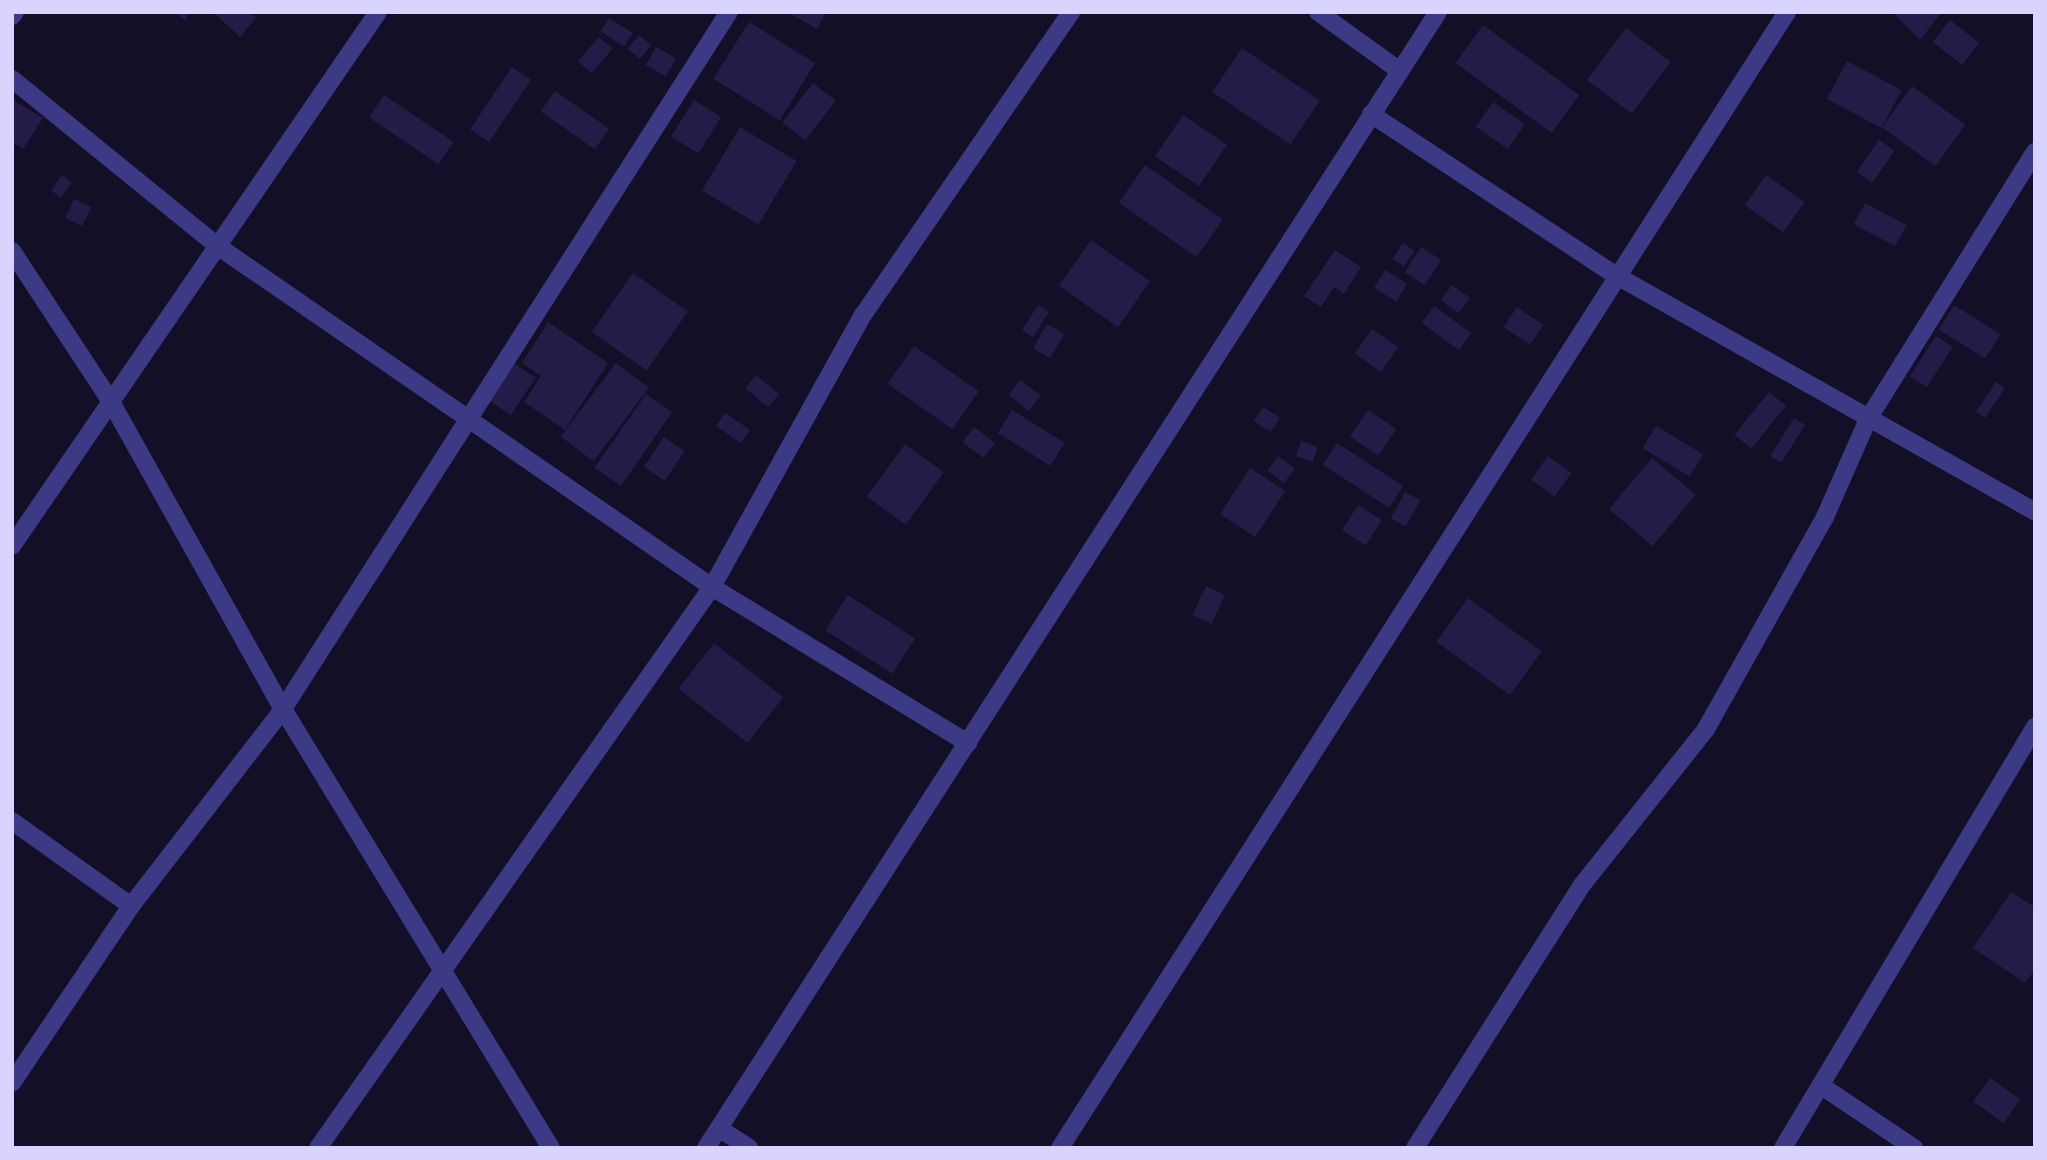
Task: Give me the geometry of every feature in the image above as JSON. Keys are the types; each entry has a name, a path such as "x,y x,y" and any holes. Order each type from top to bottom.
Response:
{"street":[{"path":"12,546 378,12"},
{"path":"12,1083 131,906 283,709 472,422 729,12"},
{"path":"318,1148 712,587 863,315 1071,12"},
{"path":"1318,12 1400,71"},
{"path":"706,1148 1438,12"},
{"path":"1060,1148 1787,12"},
{"path":"12,79 219,247 712,587 968,743"},
{"path":"1371,114 1617,276 2035,512"},
{"path":"1415,1148 1582,885 1706,729 1825,517 1868,419 2035,152"},
{"path":"12,251 110,400 283,709 441,973 551,1148"},
{"path":"1783,1148 1823,1087 2035,727"},
{"path":"12,821 131,906"},
{"path":"1823,1087 1913,1148"},
{"path":"720,1129 749,1148"}],"building":[{"path":"174,12 190,12 185,20"},
{"path":"213,12 249,12 256,18 240,37"},
{"path":"787,12 826,12 817,29"},
{"path":"1892,12 1942,12 1920,40"},
{"path":"609,18 633,33 624,46 601,32"},
{"path":"1950,20 1979,43 1962,65 1933,42"},
{"path":"749,22 815,63 780,120 713,79"},
{"path":"1483,25 1579,95 1552,133 1455,63"},
{"path":"1626,28 1671,62 1632,114 1587,80"},
{"path":"639,35 651,45 640,59 627,49"},
{"path":"599,37 613,49 592,73 578,61"},
{"path":"656,47 676,58 666,77 646,65"},
{"path":"1242,48 1320,101 1290,145 1212,92"},
{"path":"1847,61 1902,90 1882,128 1827,99"},
{"path":"512,67 531,80 489,142 470,129"},
{"path":"813,83 836,101 805,140 782,122"},
{"path":"1912,86 1965,125 1935,166 1882,127"},
{"path":"555,91 609,129 595,149 541,111"},
{"path":"384,95 454,142 439,164 369,117"},
{"path":"12,99 43,118 23,149 12,142"},
{"path":"694,100 721,117 698,153 671,136"},
{"path":"1493,102 1525,124 1508,149 1476,127"},
{"path":"1183,115 1227,145 1199,186 1155,156"},
{"path":"740,127 797,161 758,224 702,190"},
{"path":"1879,140 1895,151 1872,183 1857,172"},
{"path":"1145,165 1223,219 1196,257 1119,203"},
{"path":"62,175 72,182 61,197 51,191"},
{"path":"1766,175 1805,202 1783,232 1745,205"},
{"path":"74,199 91,207 82,226 65,218"},
{"path":"1865,203 1906,225 1895,246 1854,224"},
{"path":"1091,240 1150,281 1118,327 1059,286"},
{"path":"1403,243 1415,251 1404,267 1392,259"},
{"path":"1421,247 1441,260 1425,285 1405,272"},
{"path":"1335,250 1361,267 1344,294 1334,287 1321,307 1304,296"},
{"path":"1385,270 1407,283 1396,301 1374,288"},
{"path":"633,273 688,311 647,370 592,332"},
{"path":"1452,285 1470,298 1459,313 1441,300"},
{"path":"1038,305 1049,312 1033,337 1022,330"},
{"path":"1954,305 2001,334 1985,359 1939,330"},
{"path":"1434,306 1471,333 1459,350 1422,323"},
{"path":"1517,307 1544,325 1530,345 1504,327"},
{"path":"548,322 608,363 565,430 524,402 541,376 522,363"},
{"path":"1047,324 1064,334 1050,358 1033,348"},
{"path":"1372,329 1398,347 1381,372 1355,354"},
{"path":"1936,336 1953,347 1927,387 1910,376"},
{"path":"914,346 979,391 952,429 888,384"},
{"path":"511,361 536,378 511,415 486,398"},
{"path":"616,363 649,388 593,461 561,436"},
{"path":"756,375 779,394 768,407 745,388"},
{"path":"1020,380 1041,396 1029,411 1009,395"},
{"path":"1996,382 2005,388 1985,418 1976,412"},
{"path":"1769,392 1786,406 1751,449 1734,435"},
{"path":"646,394 672,412 621,486 594,468"},
{"path":"1263,407 1280,418 1271,432 1254,421"},
{"path":"1012,410 1065,443 1050,466 998,433"},
{"path":"1368,410 1396,429 1378,456 1350,437"},
{"path":"725,413 750,430 741,443 716,426"},
{"path":"1794,418 1805,425 1781,463 1770,456"},
{"path":"1656,426 1703,454 1690,477 1643,448"},
{"path":"974,427 995,443 983,458 963,442"},
{"path":"664,437 685,451 665,481 644,467"},
{"path":"1301,441 1318,447 1313,462 1296,456"},
{"path":"1337,443 1403,486 1389,508 1323,465"},
{"path":"905,444 944,472 906,525 867,497"},
{"path":"1278,456 1295,469 1284,483 1267,470"},
{"path":"1548,456 1571,473 1554,497 1531,479"},
{"path":"1652,458 1696,495 1653,546 1609,509"},
{"path":"1250,468 1285,491 1255,537 1220,514"},
{"path":"1405,492 1420,500 1406,526 1391,518"},
{"path":"1358,505 1382,520 1366,545 1342,530"},
{"path":"1206,586 1225,595 1212,624 1192,615"},
{"path":"848,595 915,639 892,674 825,630"},
{"path":"1468,598 1542,651 1510,695 1436,642"},
{"path":"714,643 783,697 748,743 678,689"},
{"path":"2011,892 2035,907 2035,969 2025,983 1973,948"},
{"path":"1990,1078 2020,1099 2004,1123 1973,1102"}]}
